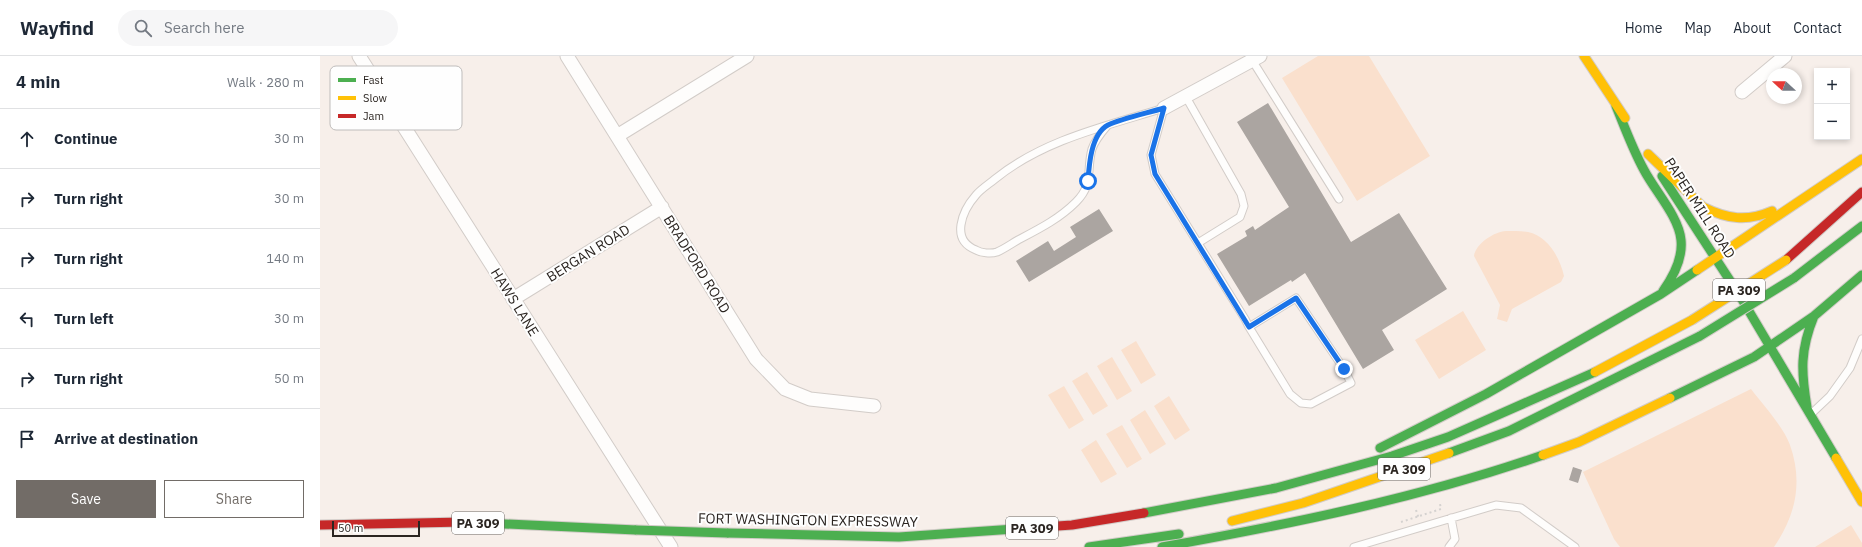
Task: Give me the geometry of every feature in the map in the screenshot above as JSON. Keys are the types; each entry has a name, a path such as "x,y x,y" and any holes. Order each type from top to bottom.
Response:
{"main road":[{"name":"PAPER MILL ROAD","path":"1584,56 1716,257 1772,346 1862,502"},
{"path":"1616,106 1643,169 1679,232 1681,246 1679,260 1670,281 1661,294"},
{"path":"1648,154 1704,207 1728,219 1739,220 1761,216 1818,188"},
{"path":"1333,472 1486,394 1661,294 1862,159"},
{"name":"FORT WASHINGTON EXPRESSWAY","path":"320,525 472,522 636,530 899,537 1072,525 1189,506 1276,488 1392,456 1448,437 1584,378 1692,320 1786,260 1862,192"},
{"name":"PA 309","path":"1222,524 1303,503 1509,431 1700,336 1794,278 1862,226"},
{"path":"1162,547 1231,536 1332,515 1407,496 1550,453 1579,442 1754,357 1814,316 1862,275"},
{"path":"1809,410 1803,383 1801,353 1814,316"},
{"path":"1089,547 1186,533"}],"street":[{"name":"HAWS LANE","path":"359,56 365,66"},
{"name":"BRADFORD ROAD","path":"567,56 756,359 785,389 810,399 874,406"},
{"path":"617,136 747,56"},
{"path":"1742,92 1785,56"},
{"path":"1164,108 1186,98 1256,58"},
{"name":"HAWS LANE","path":"406,130 671,547"},
{"name":"BERGAN ROAD","path":"513,299 662,207"}],"lane":[{"path":"1256,58 1339,199"},
{"path":"1186,98 1241,194 1244,206 1240,217 1198,243"},
{"path":"1107,126 1097,138 1092,148 1088,181 1085,192 1075,204 1056,220 996,252 980,252 970,248 962,238 960,229 963,213 976,194 1011,166 1050,145 1107,126 1164,108"},
{"path":"1164,108 1151,155 1155,174 1288,391 1301,403 1311,404 1351,383 1344,369 1296,298 1249,327"},
{"path":"1809,410 1830,396 1850,368 1862,338"},
{"path":"1354,547 1368,545 1496,505 1522,508 1575,547"},
{"path":"1449,547 1455,538 1451,518"}],"path":[{"path":"1401,522 1418,515 1441,509 1438,499"}],"shaded area":[{"path":"1318,56 1369,56 1430,156 1357,201 1282,78"},
{"path":"1506,231 1528,232 1542,238 1556,255 1560,262 1564,276 1561,282 1512,309 1507,322 1497,319 1500,305 1474,256 1475,251 1486,239"},
{"path":"1463,311 1486,350 1439,379 1415,340"},
{"path":"1136,341 1156,375 1141,384 1121,350"},
{"path":"1112,357 1132,391 1117,400 1097,366"},
{"path":"1087,372 1108,406 1093,415 1072,381"},
{"path":"1064,386 1084,420 1069,429 1048,395"},
{"path":"1751,389 1783,430 1790,445 1796,472 1795,498 1792,510 1788,523 1774,547 1620,547 1614,539 1583,472"},
{"path":"1169,396 1190,430 1175,440 1154,406"},
{"path":"1145,410 1166,444 1150,454 1130,420"},
{"path":"1122,425 1142,459 1127,468 1106,434"},
{"path":"1096,440 1117,474 1101,483 1081,450"},
{"path":"1851,525 1862,543 1862,547 1815,547"}],"building":[{"path":"1268,103 1351,242 1399,213 1447,289 1382,330 1394,350 1363,369 1305,273 1249,306 1217,254 1247,236 1245,231 1253,226 1255,230 1289,207 1237,122"},
{"path":"1099,209 1113,231 1029,282 1016,261 1048,241 1054,251 1076,237 1070,227"},
{"path":"1573,467 1582,470 1578,483 1569,480"}],"traffic: fast":[{"path":"1616,106 1640,162 1666,204 1676,222 1679,231 1681,240 1679,261 1674,274 1663,291"},
{"path":"1662,176 1740,296 1836,458"},
{"path":"1794,278 1862,226"},
{"path":"1380,448 1486,394 1661,294 1697,270"},
{"path":"1670,398 1754,357 1814,316 1862,275"},
{"path":"1700,336 1794,278"},
{"path":"1807,407 1803,361 1806,340 1814,316"},
{"path":"1449,453 1509,431 1700,336"},
{"path":"1144,513 1276,488 1392,456 1448,437 1595,372"},
{"path":"1162,547 1259,529 1402,497 1543,455"},
{"path":"464,522 636,530"},
{"path":"727,533 899,537 1043,527"},
{"path":"636,530 727,533"},
{"path":"1089,547 1179,534"}],"traffic: slow":[{"path":"1584,56 1625,118"},
{"path":"1648,154 1703,207 1720,214 1737,218 1754,217 1772,211"},
{"path":"1697,270 1862,159"},
{"path":"1692,320 1786,260"},
{"path":"1595,372 1692,320"},
{"path":"1543,455 1579,442 1670,398"},
{"path":"1232,521 1303,503 1449,453"},
{"path":"1836,458 1862,502"}],"traffic: jam":[{"path":"1786,260 1862,192"},
{"path":"1043,527 1072,525 1144,513"},
{"path":"320,525 464,522"}],"route":[{"path":"1088,181 1092,148 1097,138 1107,126 1164,108 1151,155 1155,174 1249,327 1296,298 1344,369"}]}
